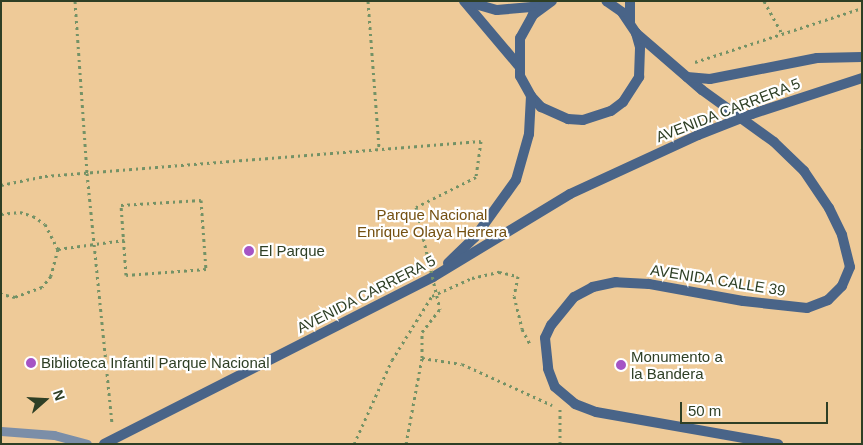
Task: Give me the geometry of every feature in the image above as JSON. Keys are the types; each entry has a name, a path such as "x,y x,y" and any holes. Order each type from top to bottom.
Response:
{"street":[{"path":"465,1 498,10 547,4"},
{"path":"465,1 518,65 531,96 541,107 568,119 598,117 612,111 623,102 639,77 640,47 636,33 630,22 606,1"},
{"path":"630,1 630,22"},
{"path":"518,65 522,32 547,4"},
{"name":"AVENIDA CALLE 39","path":"545,338 551,325 574,298 593,287 616,282 649,284 743,301 807,308 828,300 842,286 850,267 842,235 829,208 804,171 774,142 687,77 636,33"},
{"path":"687,77 710,79 817,58 862,57"},
{"name":"AVENIDA CARRERA 5","path":"104,444 433,278 570,194 698,135 752,114 862,78"},
{"path":"433,278 475,237 516,180 529,134 531,96"},
{"path":"545,338 544,353 556,387 575,404 596,412 778,444"}],"lane":[{"path":"1,431 54,435 87,444"}],"path":[{"path":"75,1 87,173 114,439"},
{"path":"368,1 378,147"},
{"path":"764,1 782,34"},
{"path":"677,68 862,8"},
{"path":"1,185 45,176 378,147 481,141 476,177 416,207 440,309 422,332 422,358 406,444"},
{"path":"201,200 206,269 126,275 124,240 121,205 201,200"},
{"path":"1,214 20,212 33,216 45,224 58,249 51,276 42,287 15,297 1,294"},
{"path":"58,249 124,240"},
{"path":"354,444 368,419 392,360 432,296 472,278 499,272 518,276 514,296 522,330 533,349 545,338"},
{"path":"422,358 462,364 560,409"},
{"path":"556,387 560,409 560,444"}],"green space":[{"name":"Parque Nacional Enrique Olaya Herrera","path":"1,1 862,1 862,444 1,444"}],"place":[{"name":"El Parque","path":"249,251"},
{"name":"Biblioteca Infantil Parque Nacional","path":"31,363"},
{"name":"Monumento a la Bandera","path":"621,365"}]}
